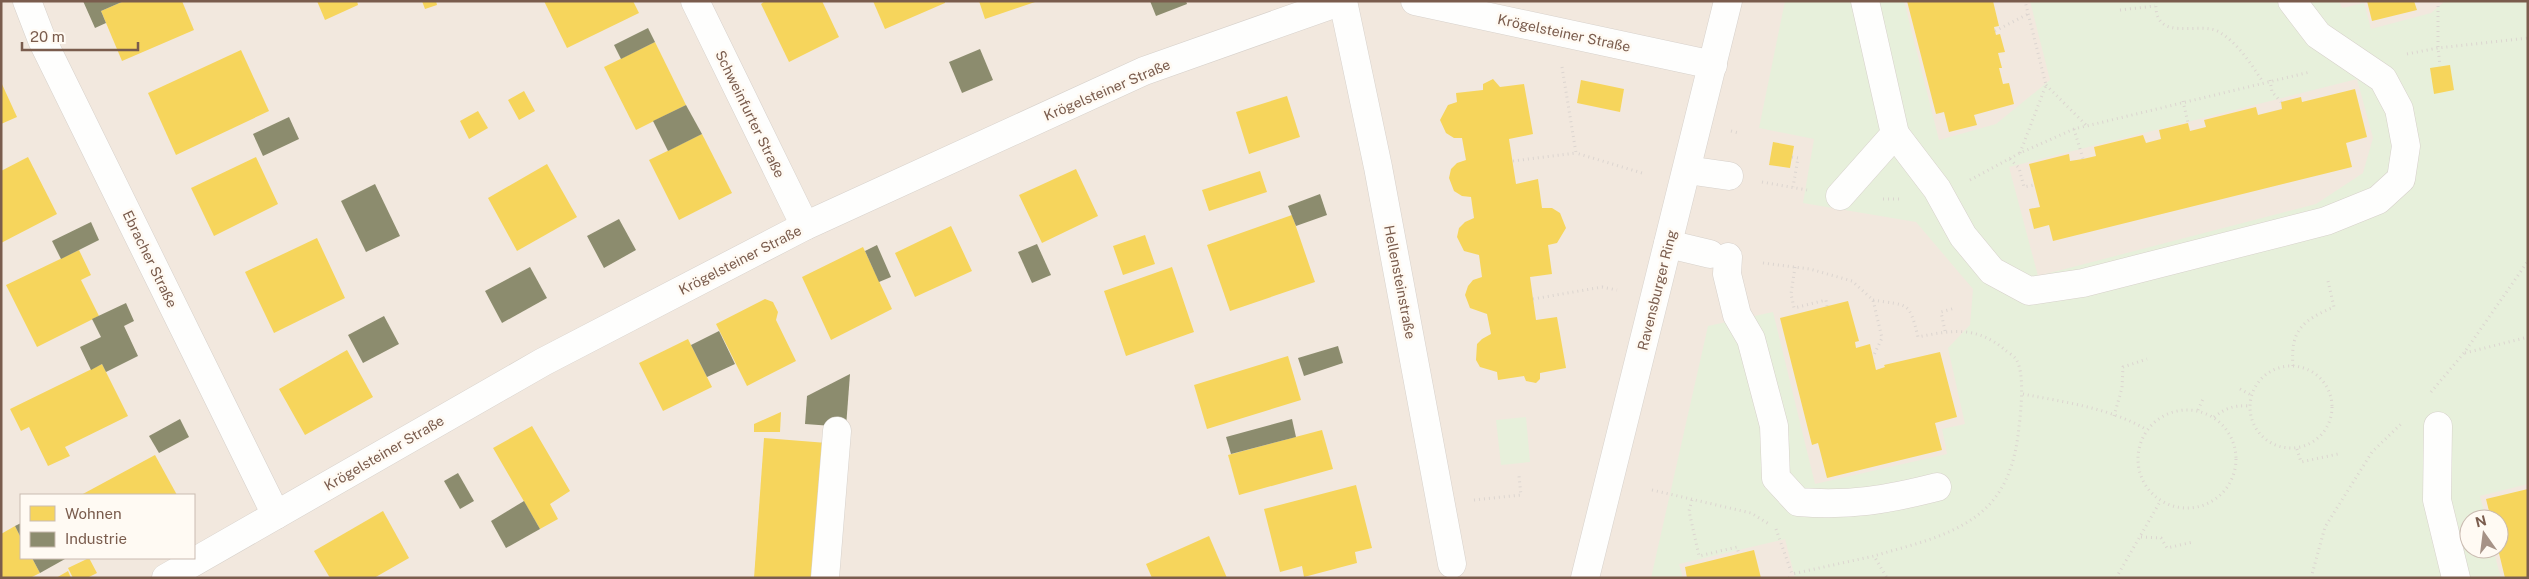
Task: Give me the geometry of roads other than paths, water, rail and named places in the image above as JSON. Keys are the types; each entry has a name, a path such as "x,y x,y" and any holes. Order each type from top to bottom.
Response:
{"street":[{"name":"Ebracher Straße","path":"27,1 46,49 276,516"},
{"name":"Schweinfurter Straße","path":"695,1 804,226"},
{"name":"Krögelsteiner Straße","path":"166,578 543,362 804,226 1144,71 1342,1"},
{"name":"Hellensteinstraße","path":"1342,1 1378,167 1452,564"},
{"name":"Krögelsteiner Straße","path":"1415,1 1713,65"},
{"name":"Ravensburger Ring","path":"1585,578 1728,1"},
{"path":"1865,1 1896,134 1937,189 1963,236 1992,271 2029,291 2083,283 2326,221 2378,200 2401,180 2406,146 2399,109 2383,79 2318,35 2292,1"},
{"path":"1840,196 1896,134"},
{"path":"1687,170 1729,176"},
{"path":"1668,244 1719,255 1727,274 1737,315 1751,339 1774,426 1776,478 1798,502 1835,505 1890,499 1937,487"},
{"path":"2438,426 2437,500 2456,578"},
{"path":"825,578 837,431"}]}
